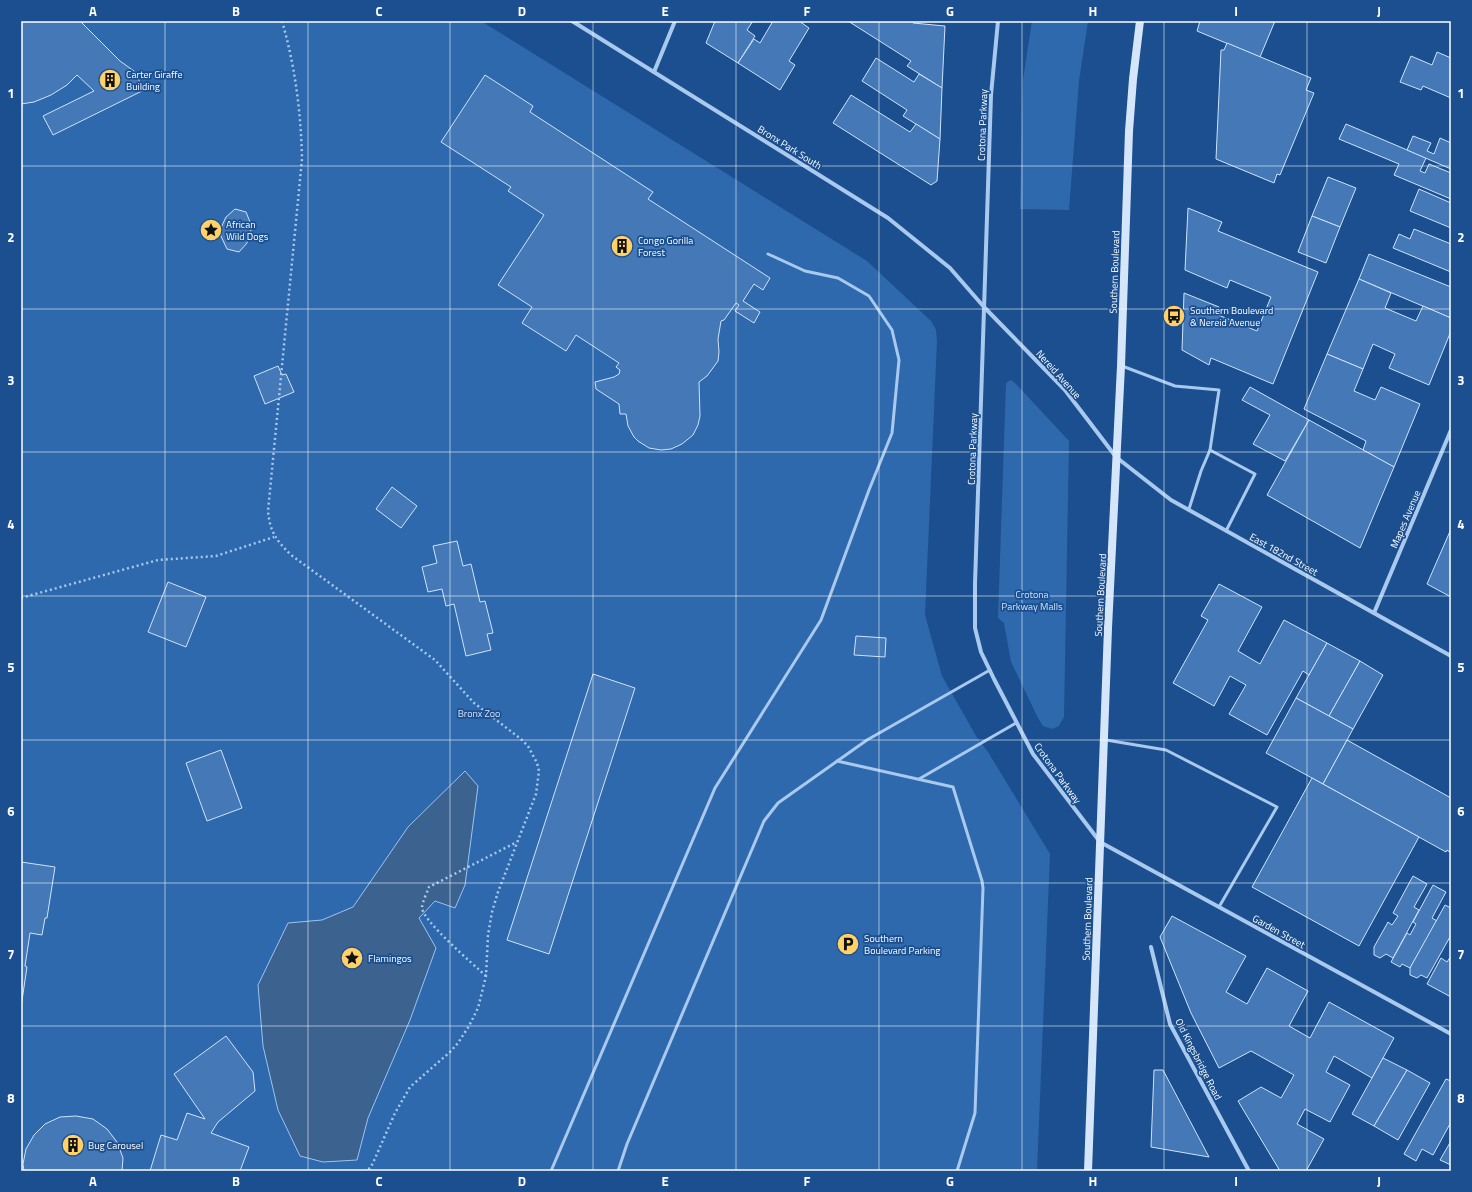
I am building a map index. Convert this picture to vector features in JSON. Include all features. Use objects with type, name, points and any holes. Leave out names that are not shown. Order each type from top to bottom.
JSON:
[{"type":"main road","name":"Southern Boulevard","points":[[1088,1171],[1104,740],[1121,366],[1129,131],[1140,21]]},
{"type":"street","name":"Bronx Park South","points":[[572,21],[888,218],[950,268],[984,307]]},
{"type":"street","points":[[654,72],[675,21]]},
{"type":"street","name":"Crotona Parkway","points":[[998,21],[991,95],[975,628],[981,652],[1033,754],[1100,842]]},
{"type":"street","name":"Nereid Avenue","points":[[984,307],[1065,390],[1116,457]]},
{"type":"street","name":"Mapes Avenue","points":[[1374,613],[1451,430]]},
{"type":"street","name":"East 182nd Street","points":[[1116,457],[1171,500],[1451,656]]},
{"type":"street","name":"Garden Street","points":[[1100,842],[1451,1034]]},
{"type":"street","name":"Old Kingsbridge Road","points":[[1151,947],[1170,1024],[1249,1171]]},
{"type":"lane","points":[[551,1171],[715,788],[821,620],[869,490],[892,433],[899,360],[892,330],[869,296],[838,278],[804,271],[768,254]]},
{"type":"lane","points":[[1121,366],[1175,386],[1219,390],[1210,450],[1201,471],[1189,510]]},
{"type":"lane","points":[[1210,450],[1255,474],[1226,530]]},
{"type":"lane","points":[[618,1171],[627,1144],[764,821],[778,803],[867,740],[990,670]]},
{"type":"lane","points":[[919,779],[1016,723]]},
{"type":"lane","points":[[1104,740],[1166,750],[1277,807],[1219,907]]},
{"type":"lane","points":[[837,761],[953,787],[984,888],[975,1113],[957,1171]]},
{"type":"path","points":[[282,21],[288,42],[298,99],[302,159],[268,511],[271,529],[274,537],[291,555],[436,660],[474,703],[521,738],[528,746],[537,762],[538,771],[536,794],[498,892],[492,912],[488,934],[486,976],[478,1008],[458,1043],[450,1052],[410,1087],[395,1112],[374,1164],[365,1171]]},
{"type":"path","points":[[21,598],[158,560],[216,556],[274,537]]},
{"type":"path","points":[[486,976],[425,916],[422,907],[429,887],[517,842]]},
{"type":"green space","name":"Bronx Zoo","points":[[21,21],[481,21],[867,261],[931,321],[936,330],[937,341],[925,615],[942,676],[976,736],[988,752],[1050,854],[1037,1171],[21,1171]]},
{"type":"green space","points":[[1032,21],[1088,21],[1079,81],[1069,210],[1020,209],[1023,80]]},
{"type":"green space","name":"Crotona Parkway Malls","points":[[1011,380],[1069,441],[1064,717],[1059,726],[1052,729],[1043,726],[1038,718],[1011,662],[1004,623],[998,618],[1006,383]]},
{"type":"shaded area","name":"Flamingos","points":[[465,771],[478,786],[465,885],[455,908],[435,901],[419,918],[436,948],[410,1020],[368,1118],[357,1160],[323,1162],[300,1156],[278,1110],[263,1046],[258,985],[288,923],[322,920],[353,907],[408,827]]},
{"type":"building","name":"Carter Giraffe Building","points":[[21,21],[80,21],[120,61],[134,71],[144,90],[53,135],[43,116],[94,91],[77,75],[67,85],[51,95],[34,102],[21,104]]},
{"type":"building","points":[[715,21],[753,21],[747,30],[755,36],[738,63],[706,43]]},
{"type":"building","points":[[773,21],[799,21],[809,28],[789,61],[795,65],[780,90],[738,63],[754,39],[760,43]]},
{"type":"building","points":[[848,21],[914,21],[913,23],[945,26],[942,88],[907,66],[911,61]]},
{"type":"building","points":[[1200,21],[1275,21],[1260,57],[1197,31]]},
{"type":"building","points":[[1227,43],[1311,78],[1306,90],[1314,93],[1280,175],[1277,174],[1274,183],[1216,159],[1221,50],[1224,50]]},
{"type":"building","points":[[1437,52],[1451,58],[1451,98],[1423,86],[1421,90],[1400,82],[1411,56],[1432,65]]},
{"type":"building","points":[[876,58],[914,82],[919,74],[942,88],[940,139],[903,116],[907,110],[862,81]]},
{"type":"building","name":"Congo Gorilla Forest","points":[[485,75],[533,106],[530,112],[653,192],[648,199],[770,278],[763,290],[754,284],[743,301],[760,312],[754,323],[735,311],[739,305],[736,303],[724,320],[721,321],[718,339],[718,361],[707,376],[699,382],[700,416],[698,425],[693,435],[682,444],[671,449],[661,450],[649,448],[638,441],[628,426],[626,414],[620,414],[619,404],[596,389],[595,382],[614,377],[619,374],[620,370],[616,367],[619,363],[576,335],[566,351],[522,323],[532,307],[498,285],[544,215],[508,191],[511,187],[441,142]]},
{"type":"building","points":[[851,95],[910,132],[916,124],[940,139],[937,181],[931,185],[833,123]]},
{"type":"building","points":[[1346,124],[1426,158],[1420,171],[1425,173],[1429,164],[1451,173],[1451,199],[1394,175],[1399,164],[1339,139]]},
{"type":"building","points":[[1413,136],[1431,143],[1427,151],[1434,154],[1440,138],[1451,143],[1451,169],[1407,150]]},
{"type":"building","points":[[1328,177],[1356,188],[1340,227],[1312,216]]},
{"type":"building","points":[[1419,189],[1451,203],[1451,228],[1410,211]]},
{"type":"building","points":[[1188,208],[1222,222],[1218,231],[1318,272],[1273,384],[1211,358],[1209,365],[1182,350],[1184,293],[1219,307],[1216,314],[1257,331],[1271,297],[1230,280],[1227,288],[1185,270]]},
{"type":"building","points":[[235,209],[246,212],[252,227],[247,243],[239,252],[227,249],[219,232],[226,217]]},
{"type":"building","points":[[1312,216],[1340,227],[1326,263],[1298,252]]},
{"type":"building","points":[[1414,229],[1451,244],[1451,272],[1393,248],[1399,234],[1410,239]]},
{"type":"building","points":[[1369,254],[1451,287],[1451,318],[1359,279]]},
{"type":"building","points":[[1359,279],[1391,293],[1385,308],[1416,321],[1423,306],[1451,318],[1451,331],[1429,385],[1389,368],[1395,354],[1373,344],[1363,369],[1327,354]]},
{"type":"building","points":[[1327,354],[1363,369],[1354,391],[1375,400],[1381,387],[1420,404],[1394,467],[1363,450],[1366,441],[1304,409]]},
{"type":"building","points":[[278,366],[282,375],[286,374],[294,392],[265,404],[254,376]]},
{"type":"building","points":[[1250,387],[1309,420],[1285,461],[1253,444],[1270,415],[1242,400]]},
{"type":"building","points":[[1309,420],[1394,467],[1360,548],[1267,495]]},
{"type":"building","points":[[392,487],[417,506],[401,528],[376,509]]},
{"type":"building","points":[[1451,529],[1451,597],[1427,584]]},
{"type":"building","points":[[457,541],[463,566],[471,564],[480,602],[485,601],[493,633],[487,634],[491,650],[466,656],[454,604],[446,606],[442,589],[428,592],[422,567],[437,563],[433,546]]},
{"type":"building","points":[[168,582],[206,597],[186,647],[148,632]]},
{"type":"building","points":[[1219,584],[1262,607],[1238,651],[1260,664],[1284,620],[1327,643],[1309,675],[1303,671],[1267,735],[1229,714],[1246,685],[1230,676],[1214,706],[1173,683],[1208,620],[1201,616]]},
{"type":"building","points":[[856,636],[886,638],[885,657],[854,655]]},
{"type":"building","points":[[1327,643],[1360,661],[1329,716],[1296,698]]},
{"type":"building","points":[[1360,661],[1383,675],[1353,729],[1329,716]]},
{"type":"building","points":[[593,674],[635,688],[549,954],[507,940]]},
{"type":"building","points":[[1296,698],[1353,729],[1323,784],[1266,753]]},
{"type":"building","points":[[1347,740],[1451,798],[1451,853],[1447,850],[1446,852],[1323,784]]},
{"type":"building","points":[[221,750],[242,808],[207,821],[186,763]]},
{"type":"building","points":[[1312,778],[1419,837],[1359,946],[1252,887]]},
{"type":"building","points":[[21,862],[55,867],[47,918],[45,918],[42,935],[30,933],[21,1007]]},
{"type":"building","points":[[1413,876],[1427,884],[1414,907],[1419,910],[1393,958],[1386,954],[1380,958],[1374,955],[1374,947],[1388,922],[1392,925],[1398,916],[1393,913]]},
{"type":"building","points":[[1433,885],[1446,892],[1432,918],[1437,921],[1410,968],[1402,964],[1400,967],[1391,962],[1407,933],[1410,935],[1416,924],[1413,922]]},
{"type":"building","points":[[1445,905],[1451,908],[1451,935],[1427,978],[1421,975],[1417,978],[1410,975],[1410,968]]},
{"type":"building","points":[[1172,916],[1246,956],[1226,992],[1247,1004],[1267,968],[1308,991],[1289,1026],[1310,1038],[1329,1002],[1394,1038],[1372,1078],[1334,1056],[1326,1072],[1350,1085],[1330,1122],[1305,1109],[1297,1124],[1324,1139],[1306,1171],[1280,1171],[1238,1101],[1261,1087],[1281,1098],[1294,1075],[1251,1051],[1219,1068],[1191,1013],[1160,937]]},
{"type":"building","points":[[1451,956],[1451,997],[1427,984],[1441,958],[1447,962]]},
{"type":"building","points":[[226,1036],[253,1072],[255,1091],[218,1122],[211,1133],[249,1147],[240,1171],[150,1171],[161,1135],[177,1140],[187,1113],[205,1119],[174,1074]]},
{"type":"building","points":[[1383,1058],[1407,1070],[1374,1126],[1352,1114]]},
{"type":"building","points":[[1154,1070],[1163,1070],[1209,1157],[1151,1147]]},
{"type":"building","points":[[1407,1070],[1430,1083],[1398,1140],[1374,1126]]},
{"type":"building","points":[[1446,1079],[1451,1081],[1451,1122],[1433,1155],[1422,1149],[1416,1161],[1404,1154]]},
{"type":"building","name":"Bug Carousel","points":[[76,1116],[93,1119],[107,1129],[117,1142],[123,1158],[122,1171],[24,1171],[23,1164],[26,1149],[34,1135],[45,1124],[60,1117]]},
{"type":"building","points":[[1451,1141],[1451,1165],[1440,1160]]},
{"type":"place","name":"Carter Giraffe Building","points":[[110,80]]},
{"type":"place","name":"African Wild Dogs","points":[[211,230]]},
{"type":"place","name":"Congo Gorilla Forest","points":[[622,246]]},
{"type":"place","name":"Southern Boulevard & Nereid Avenue","points":[[1174,316]]},
{"type":"place","name":"Southern Boulevard Parking","points":[[848,944]]},
{"type":"place","name":"Flamingos","points":[[352,958]]},
{"type":"place","name":"Bug Carousel","points":[[73,1145]]}]
